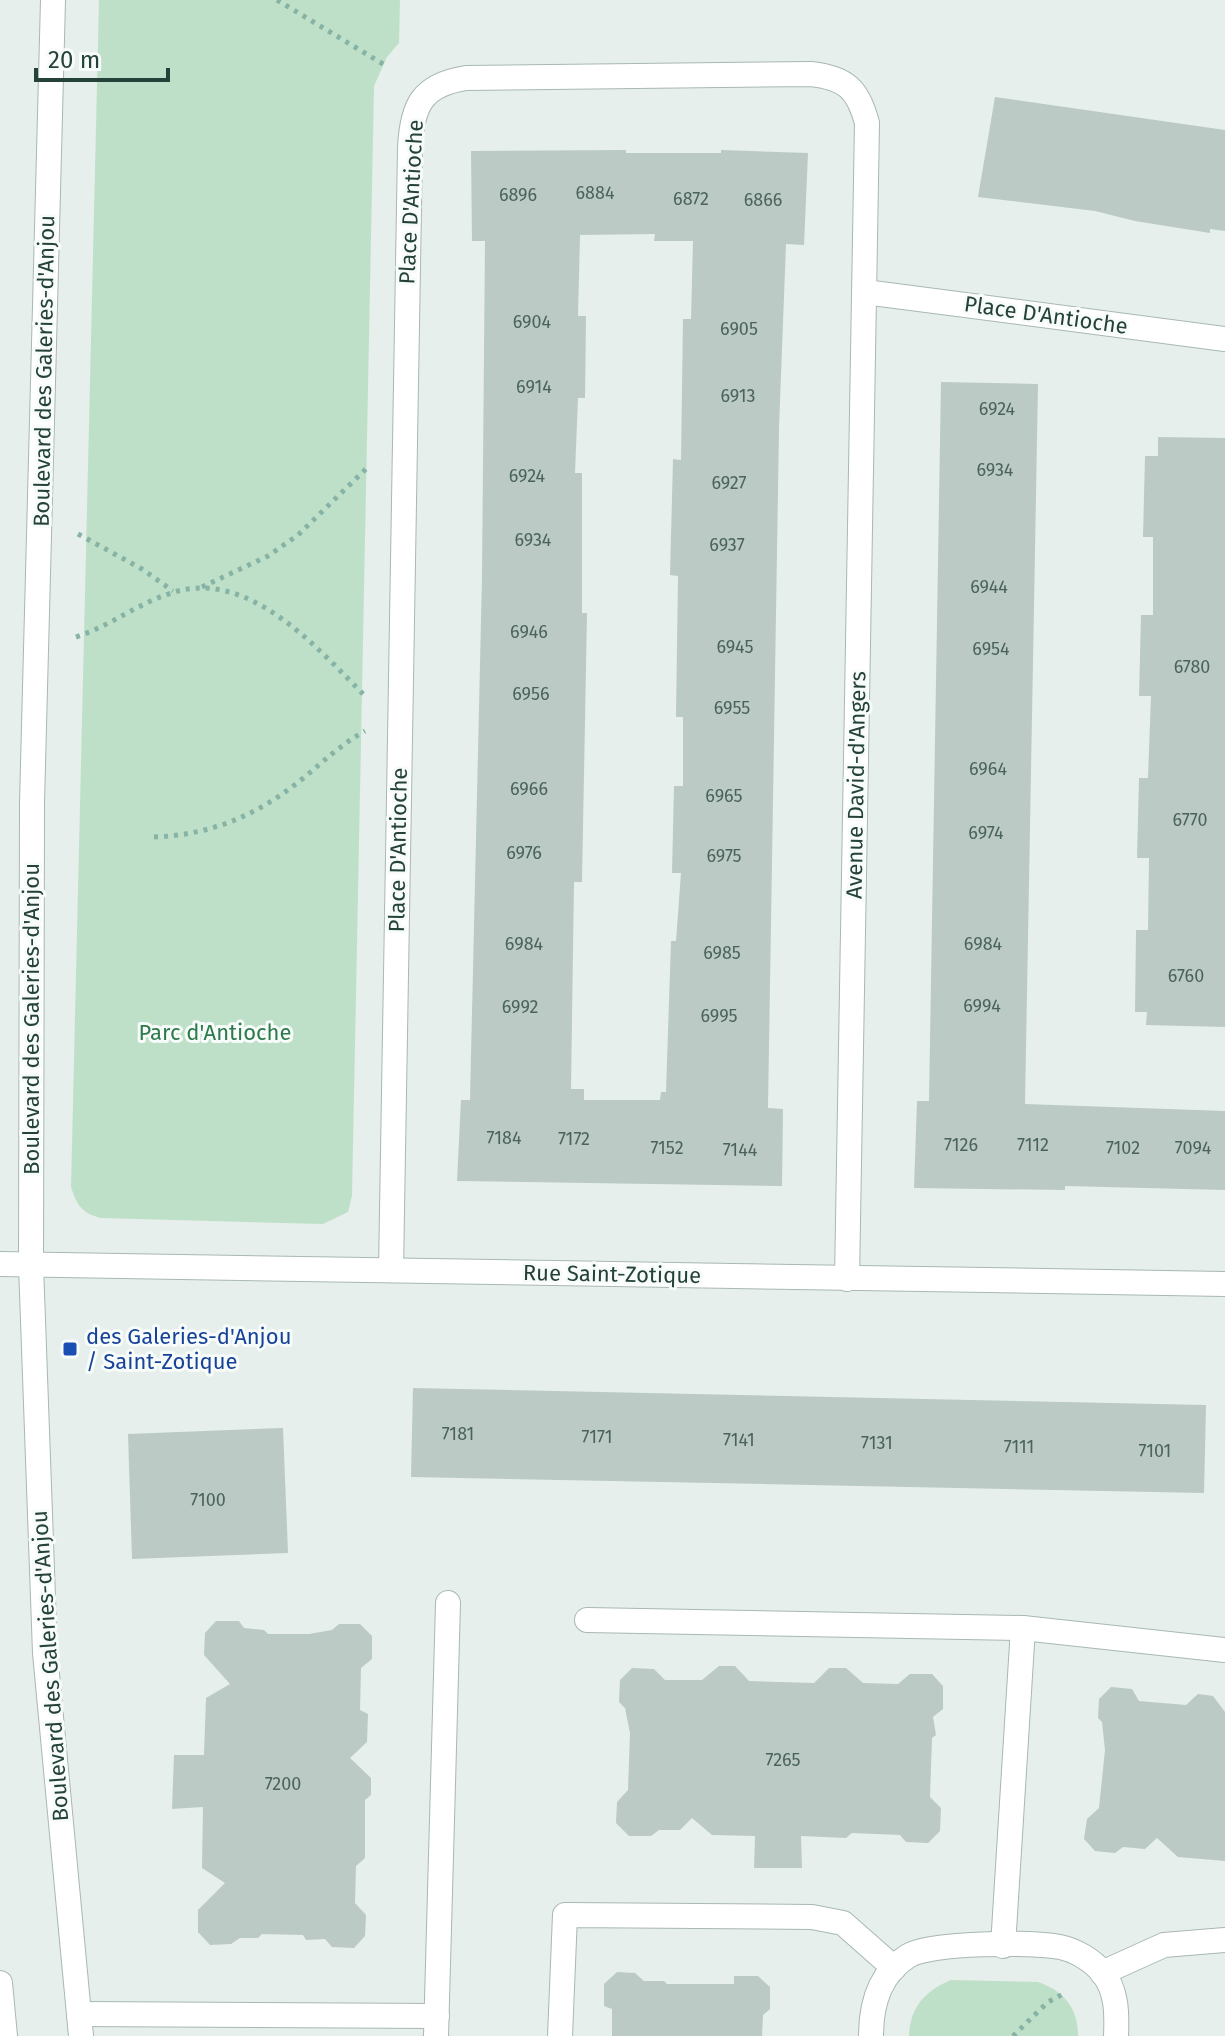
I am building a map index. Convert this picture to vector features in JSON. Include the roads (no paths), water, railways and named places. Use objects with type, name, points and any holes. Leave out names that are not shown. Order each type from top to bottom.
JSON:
[{"type":"street","name":"Boulevard des Galeries-d'Anjou","points":[[53,0],[32,803],[31,1265],[45,1653],[80,2025]]},
{"type":"street","name":"Place D'Antioche","points":[[391,1270],[409,164],[415,111],[433,88],[466,78],[832,76],[850,84],[861,100],[867,123],[865,292],[1225,339]]},
{"type":"street","name":"Avenue David-d'Angers","points":[[847,1279],[865,292]]},
{"type":"street","name":"Rue Saint-Zotique","points":[[0,1264],[1225,1284]]},
{"type":"street","points":[[80,2025],[436,2026],[448,1603]]},
{"type":"street","points":[[587,1620],[1023,1628],[1225,1650]]},
{"type":"street","points":[[1003,1946],[1023,1628]]},
{"type":"street","points":[[560,2036],[565,1915],[812,1917],[843,1923],[894,1968]]},
{"type":"street","points":[[1102,1973],[1164,1945],[1225,1940]]},
{"type":"street","points":[[871,2036],[873,2001],[894,1968],[908,1956],[927,1948],[1003,1946],[1059,1947],[1086,1959],[1102,1973],[1113,1990],[1116,2036]]},
{"type":"street","points":[[0,1983],[5,2036]]},
{"type":"place","name":"des Galeries-d'Anjou / Saint-Zotique","points":[[70,1349]]},
{"type":"park label","name":"Parc d'Antioche","points":[[215,1032]]}]
